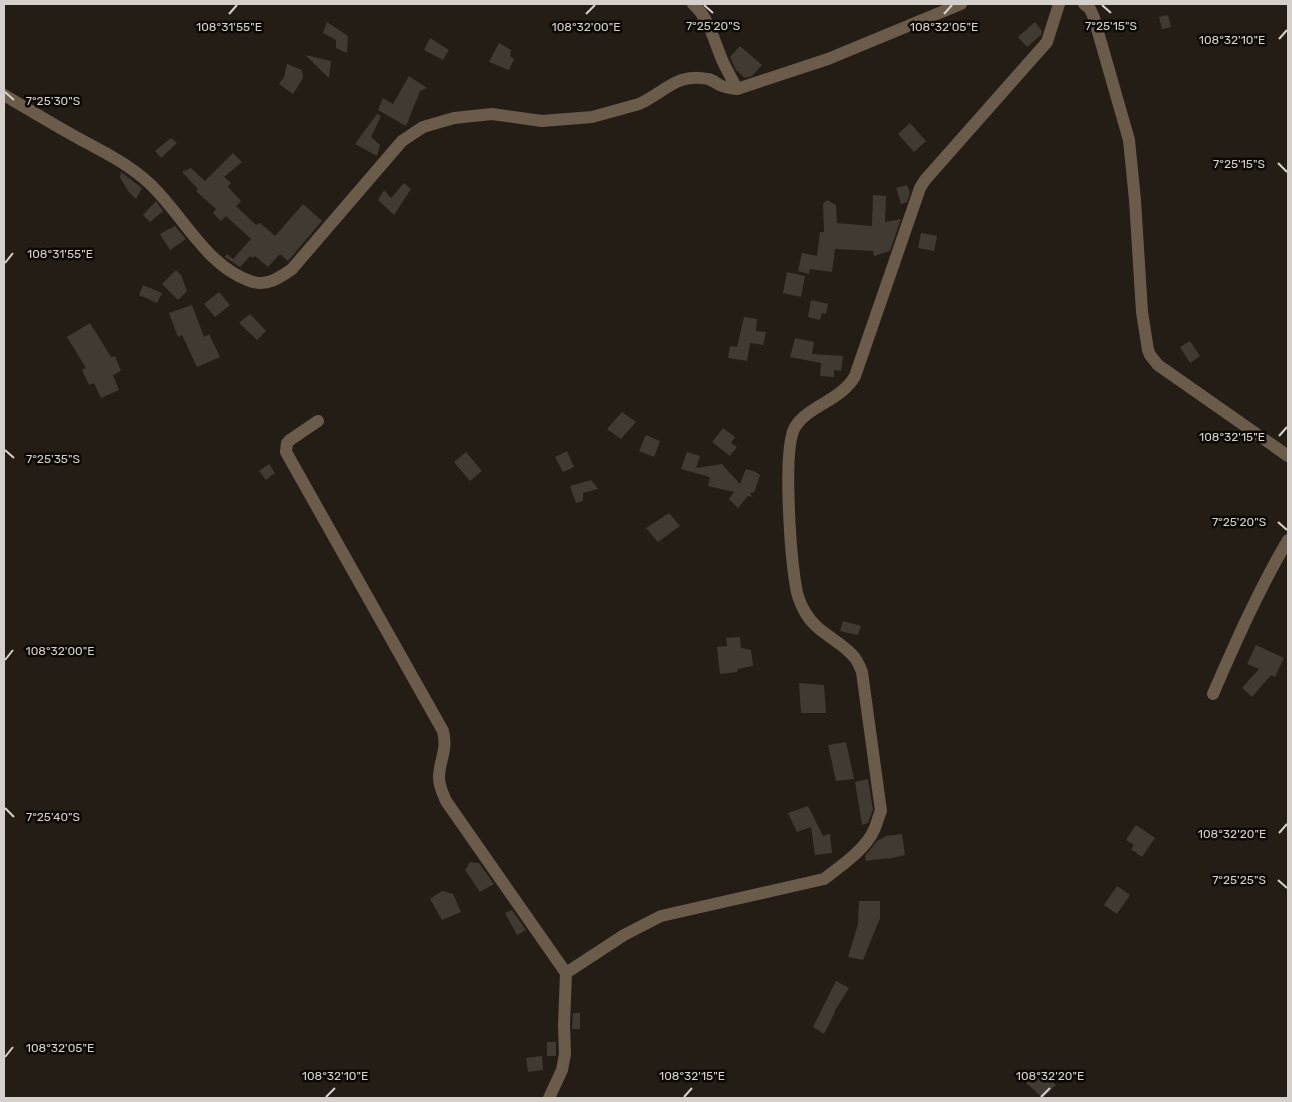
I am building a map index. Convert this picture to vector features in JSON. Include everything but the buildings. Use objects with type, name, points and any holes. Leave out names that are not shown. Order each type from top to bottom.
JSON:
[{"type":"street","points":[[693,4],[706,19],[723,63],[737,89]]},
{"type":"street","points":[[4,95],[110,155],[132,170],[150,184],[213,258],[233,273],[252,282],[272,282],[292,269],[402,141],[423,127],[454,118],[492,114],[542,121],[592,116],[639,104],[672,83],[694,77],[710,79],[723,87],[737,89],[828,59],[962,4]]},
{"type":"street","points":[[566,972],[624,935],[661,916],[824,880],[846,863],[874,831],[881,811],[862,672],[856,658],[816,628],[804,611],[796,588],[788,491],[791,436],[795,426],[803,418],[840,394],[851,383],[925,180],[1047,42],[1059,4]]},
{"type":"street","points":[[1084,4],[1090,9],[1094,18],[1129,140],[1142,312],[1150,356],[1158,365],[1288,456]]},
{"type":"street","points":[[318,421],[290,440],[287,443],[286,452],[443,731],[445,749],[439,780],[446,801],[566,972],[565,1054],[562,1070],[549,1098]]},
{"type":"street","points":[[1213,694],[1250,611],[1288,540]]}]
